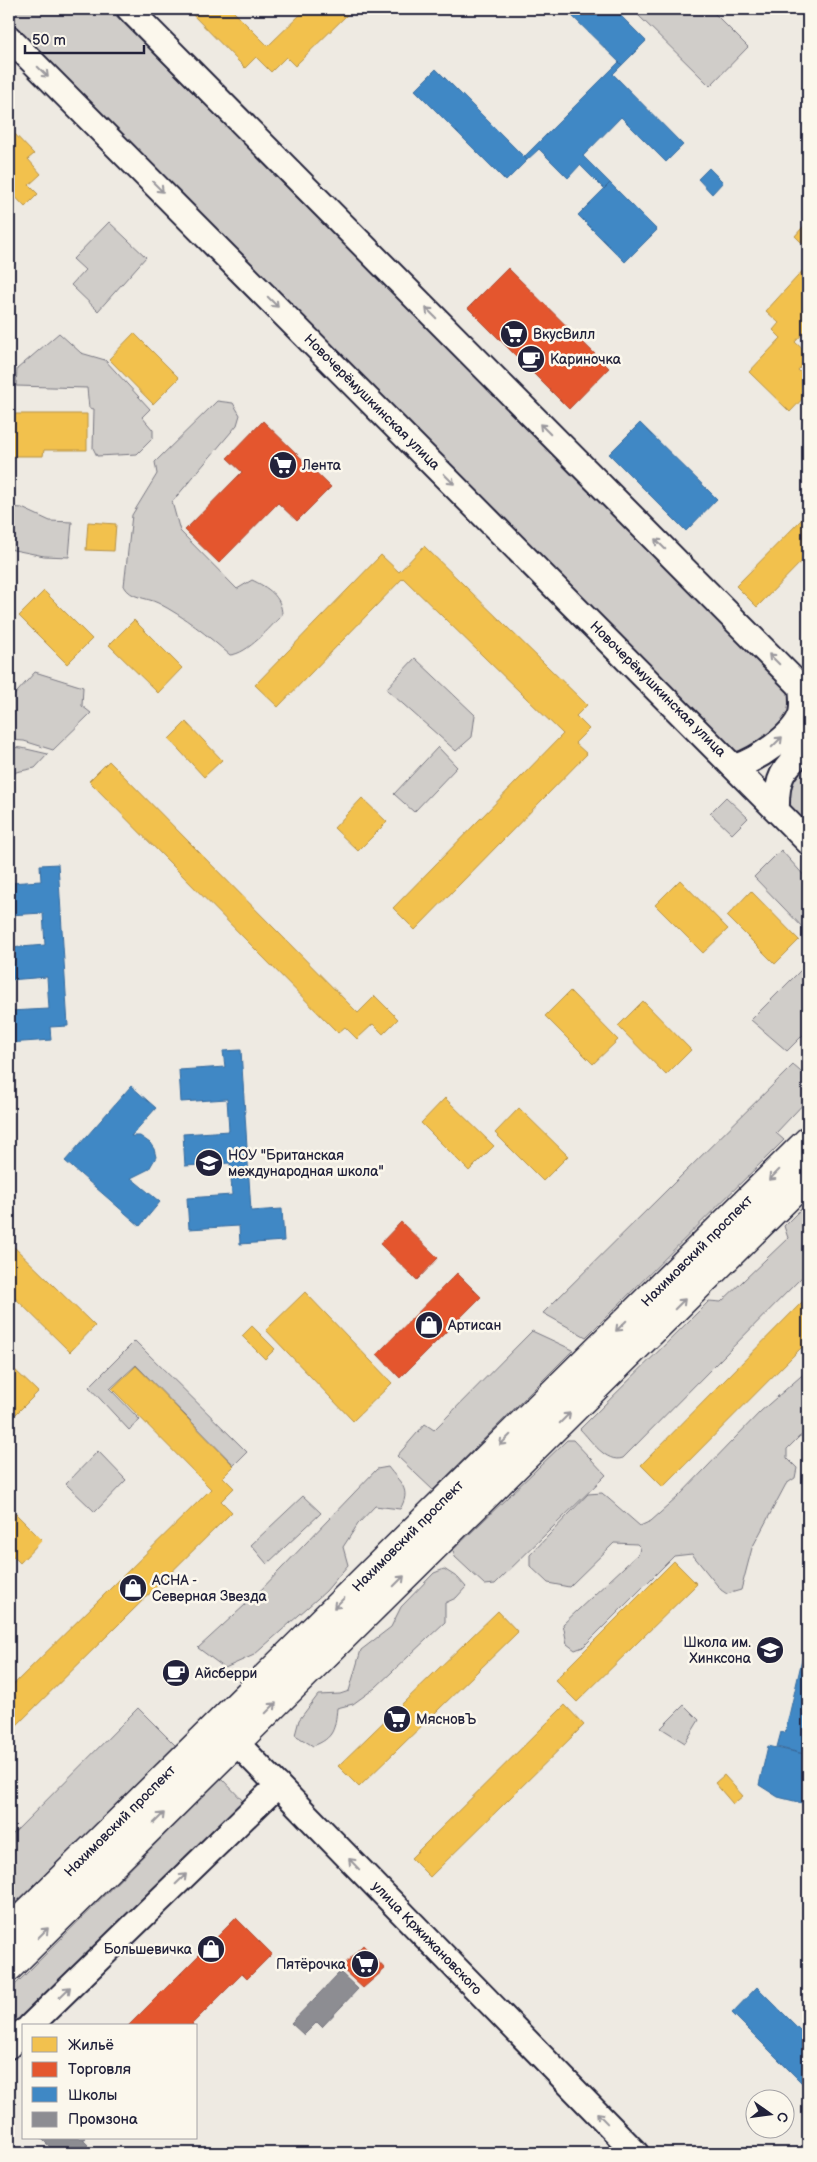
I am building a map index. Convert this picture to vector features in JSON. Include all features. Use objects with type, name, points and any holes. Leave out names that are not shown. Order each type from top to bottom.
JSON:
[{"type":"main road","name":"Нахимовский проспект","points":[[9,1967],[227,1732],[808,1140]]},
{"type":"main road","name":"Нахимовский проспект","points":[[9,1932],[227,1732],[808,1178]]},
{"type":"street","name":"Новочерёмушкинская улица","points":[[129,9],[805,690],[797,722],[767,752],[751,762],[735,767]]},
{"type":"street","name":"Новочерёмушкинская улица","points":[[9,38],[808,842]]},
{"type":"street","points":[[777,810],[778,789],[784,769],[808,746]]},
{"type":"street","name":"улица Кржижановского","points":[[227,1732],[636,2153]]},
{"type":"street","points":[[32,2024],[278,1785]]},
{"type":"street","points":[[9,2046],[22,2033]]},
{"type":"shaded area","points":[[9,9],[109,9],[792,690],[790,716],[778,730],[758,747],[741,752],[732,750],[9,20]]},
{"type":"shaded area","points":[[632,9],[710,9],[748,47],[710,86]]},
{"type":"shaded area","points":[[109,222],[146,257],[98,311],[71,285],[85,270],[73,259]]},
{"type":"shaded area","points":[[59,333],[81,353],[105,360],[150,409],[142,417],[153,430],[153,438],[137,454],[97,456],[93,448],[94,409],[89,408],[87,388],[16,386],[17,369]]},
{"type":"shaded area","points":[[217,401],[233,403],[240,415],[237,425],[172,502],[180,531],[237,589],[252,580],[273,593],[279,602],[282,615],[251,645],[244,650],[230,655],[187,620],[158,603],[135,596],[124,586],[132,515],[157,474],[155,462]]},
{"type":"shaded area","points":[[9,507],[22,508],[50,521],[72,522],[69,557],[44,556],[9,549]]},
{"type":"shaded area","points":[[415,658],[475,715],[472,737],[456,751],[386,689]]},
{"type":"shaded area","points":[[35,672],[83,687],[82,706],[91,713],[53,750],[24,741],[9,740],[9,701]]},
{"type":"shaded area","points":[[9,747],[48,754],[35,768],[16,772],[9,780]]},
{"type":"shaded area","points":[[438,747],[457,767],[414,812],[394,794]]},
{"type":"shaded area","points":[[808,756],[808,826],[787,804],[789,781]]},
{"type":"shaded area","points":[[726,797],[748,818],[732,834],[710,813]]},
{"type":"shaded area","points":[[781,850],[808,880],[808,933],[754,877]]},
{"type":"shaded area","points":[[808,963],[808,1030],[787,1051],[751,1020]]},
{"type":"shaded area","points":[[793,1065],[808,1078],[808,1099],[776,1133],[784,1140],[586,1337],[543,1313]]},
{"type":"shaded area","points":[[808,1202],[808,1271],[623,1458],[611,1458],[599,1450],[580,1429],[709,1301],[721,1302],[788,1238],[784,1226]]},
{"type":"shaded area","points":[[532,1331],[573,1350],[433,1490],[397,1456],[425,1424],[434,1430]]},
{"type":"shaded area","points":[[135,1341],[247,1452],[234,1465],[136,1365],[110,1389],[140,1420],[129,1430],[89,1387]]},
{"type":"shaded area","points":[[808,1370],[808,1436],[800,1436],[787,1449],[787,1458],[797,1468],[795,1478],[786,1484],[752,1548],[741,1590],[727,1594],[721,1590],[692,1554],[674,1556],[583,1647],[575,1650],[567,1644],[563,1624],[639,1553],[640,1547],[637,1544],[614,1543],[569,1587],[548,1583],[530,1566],[530,1555],[588,1494],[602,1493],[640,1526],[651,1521],[678,1497],[761,1411]]},
{"type":"shaded area","points":[[567,1440],[573,1440],[606,1475],[495,1584],[485,1585],[455,1557],[453,1550]]},
{"type":"shaded area","points":[[98,1451],[126,1480],[95,1512],[66,1484]]},
{"type":"shaded area","points":[[388,1467],[405,1491],[400,1509],[375,1506],[358,1524],[343,1547],[348,1565],[326,1591],[254,1655],[225,1668],[198,1648],[257,1594],[377,1469]]},
{"type":"shaded area","points":[[303,1496],[321,1513],[267,1564],[251,1545]]},
{"type":"shaded area","points":[[444,1569],[458,1578],[466,1587],[456,1598],[445,1603],[445,1622],[375,1688],[353,1704],[337,1708],[334,1727],[325,1740],[313,1746],[295,1735],[299,1720],[318,1695],[340,1694],[349,1691],[361,1650],[391,1627],[401,1607],[434,1573]]},
{"type":"shaded area","points":[[684,1705],[699,1720],[685,1743],[661,1728]]},
{"type":"shaded area","points":[[138,1708],[177,1747],[9,1909],[9,1838]]},
{"type":"shaded area","points":[[221,1778],[248,1806],[9,2033],[9,1991]]},
{"type":"building: Жильё","points":[[187,9],[231,9],[268,46],[306,9],[353,9],[295,66],[286,57],[271,72],[256,57],[245,68]]},
{"type":"building: Жильё","points":[[9,128],[34,154],[28,159],[41,174],[29,185],[38,194],[25,207],[9,190],[9,187],[15,182],[9,176]]},
{"type":"building: Жильё","points":[[808,221],[808,249],[795,236]]},
{"type":"building: Жильё","points":[[808,265],[808,328],[795,342],[808,354],[808,359],[798,370],[808,380],[808,393],[790,412],[749,372],[781,338],[773,330],[779,323],[766,311]]},
{"type":"building: Жильё","points":[[134,333],[179,378],[153,404],[109,359]]},
{"type":"building: Жильё","points":[[9,414],[87,414],[87,450],[44,450],[43,456],[9,456]]},
{"type":"building: Жильё","points":[[808,513],[808,555],[757,607],[736,586]]},
{"type":"building: Жильё","points":[[88,522],[116,524],[114,551],[86,550]]},
{"type":"building: Жильё","points":[[424,546],[587,705],[576,716],[589,729],[575,743],[587,754],[415,930],[393,908],[563,734],[403,578],[278,707],[255,685],[381,555],[399,572]]},
{"type":"building: Жильё","points":[[44,591],[92,639],[67,664],[19,616]]},
{"type":"building: Жильё","points":[[134,620],[182,668],[158,693],[109,645]]},
{"type":"building: Жильё","points":[[186,722],[222,760],[204,777],[169,739]]},
{"type":"building: Жильё","points":[[109,761],[358,1013],[375,996],[398,1019],[383,1034],[373,1024],[357,1039],[345,1027],[338,1033],[89,781]]},
{"type":"building: Жильё","points":[[362,798],[387,822],[358,851],[334,828]]},
{"type":"building: Жильё","points":[[680,880],[728,929],[703,953],[655,905]]},
{"type":"building: Жильё","points":[[751,891],[799,940],[775,964],[727,916]]},
{"type":"building: Жильё","points":[[570,991],[618,1040],[593,1064],[545,1016]]},
{"type":"building: Жильё","points":[[643,1001],[691,1050],[666,1075],[618,1026]]},
{"type":"building: Жильё","points":[[445,1098],[494,1146],[469,1171],[421,1123]]},
{"type":"building: Жильё","points":[[519,1108],[568,1156],[543,1181],[495,1133]]},
{"type":"building: Жильё","points":[[9,1242],[95,1326],[70,1352],[9,1292]]},
{"type":"building: Жильё","points":[[305,1292],[392,1383],[353,1421],[266,1330]]},
{"type":"building: Жильё","points":[[808,1296],[808,1341],[663,1487],[641,1465]]},
{"type":"building: Жильё","points":[[252,1326],[275,1349],[265,1359],[242,1336]]},
{"type":"building: Жильё","points":[[136,1366],[234,1466],[223,1477],[234,1488],[221,1501],[232,1512],[9,1733],[9,1689],[211,1489],[112,1389]]},
{"type":"building: Жильё","points":[[14,1369],[38,1392],[9,1421],[9,1374]]},
{"type":"building: Жильё","points":[[12,1510],[42,1540],[20,1563],[9,1552],[9,1513]]},
{"type":"building: Жильё","points":[[674,1561],[697,1584],[577,1702],[555,1680]]},
{"type":"building: Жильё","points":[[498,1611],[518,1632],[359,1787],[338,1766]]},
{"type":"building: Жильё","points":[[565,1705],[584,1725],[430,1877],[411,1858]]},
{"type":"building: Жильё","points":[[724,1775],[743,1796],[733,1804],[715,1783]]},
{"type":"building: Торговля","points":[[508,268],[609,368],[569,409],[468,308]]},
{"type":"building: Торговля","points":[[263,421],[331,487],[297,521],[278,503],[219,563],[185,530],[242,472],[227,458]]},
{"type":"building: Торговля","points":[[401,1222],[438,1258],[417,1280],[380,1244]]},
{"type":"building: Торговля","name":"Артисан","points":[[457,1273],[481,1297],[400,1378],[377,1354]]},
{"type":"building: Торговля","points":[[236,1918],[272,1954],[247,1979],[242,1974],[192,2024],[130,2024]]},
{"type":"building: Торговля","points":[[363,1945],[385,1969],[363,1988],[341,1968]]},
{"type":"building: Школы","points":[[565,9],[614,9],[646,41],[622,65]]},
{"type":"building: Школы","points":[[619,62],[622,65],[613,74],[683,145],[666,162],[621,117],[583,156],[610,183],[604,189],[580,165],[568,178],[539,149],[527,160],[524,157]]},
{"type":"building: Школы","points":[[436,69],[527,160],[506,181],[415,90]]},
{"type":"building: Школы","points":[[709,168],[723,182],[712,194],[698,179]]},
{"type":"building: Школы","points":[[610,183],[657,230],[625,262],[578,215]]},
{"type":"building: Школы","points":[[640,423],[717,499],[686,531],[609,454]]},
{"type":"building: Школы","points":[[58,864],[68,1026],[50,1027],[51,1040],[9,1043],[9,1011],[49,1009],[47,977],[9,980],[9,948],[45,945],[43,913],[9,915],[9,883],[41,881],[40,865]]},
{"type":"building: Школы","points":[[241,1050],[251,1211],[282,1209],[284,1241],[240,1244],[239,1226],[189,1229],[187,1198],[232,1195],[230,1163],[185,1166],[183,1134],[229,1131],[227,1099],[181,1102],[179,1070],[225,1067],[223,1051]]},
{"type":"building: Школы","points":[[131,1086],[156,1108],[131,1136],[140,1136],[150,1143],[156,1157],[149,1169],[131,1178],[160,1202],[140,1226],[65,1161]]},
{"type":"building: Школы","points":[[808,1634],[808,1755],[777,1747],[781,1732],[785,1733]]},
{"type":"building: Школы","points":[[768,1746],[808,1755],[808,1802],[802,1803],[778,1797],[759,1785]]},
{"type":"building: Школы","points":[[808,1959],[808,1972],[802,1966]]},
{"type":"building: Школы","points":[[757,1987],[808,2038],[808,2089],[732,2013]]},
{"type":"building: Промзона","points":[[340,1972],[358,1989],[322,2027],[317,2022],[304,2035],[291,2023]]},
{"type":"building: Промзона","points":[[43,2140],[83,2140],[88,2145],[79,2153],[56,2153]]},
{"type":"place","name":"ВкусВилл","points":[[514,334]]},
{"type":"place","name":"Кариночка","points":[[531,359]]},
{"type":"place","name":"Лента","points":[[283,465]]},
{"type":"place","name":"НОУ \"Британская международная школа\"","points":[[209,1163]]},
{"type":"place","name":"Артисан","points":[[429,1325]]},
{"type":"place","name":"АСНА - Северная Звезда","points":[[133,1588]]},
{"type":"place","name":"Школа им. Хинксона","points":[[770,1650]]},
{"type":"place","name":"Айсберри","points":[[176,1673]]},
{"type":"place","name":"МясновЪ","points":[[397,1719]]},
{"type":"place","name":"Большевичка","points":[[211,1949]]},
{"type":"place","name":"Пятёрочка","points":[[365,1964]]}]
